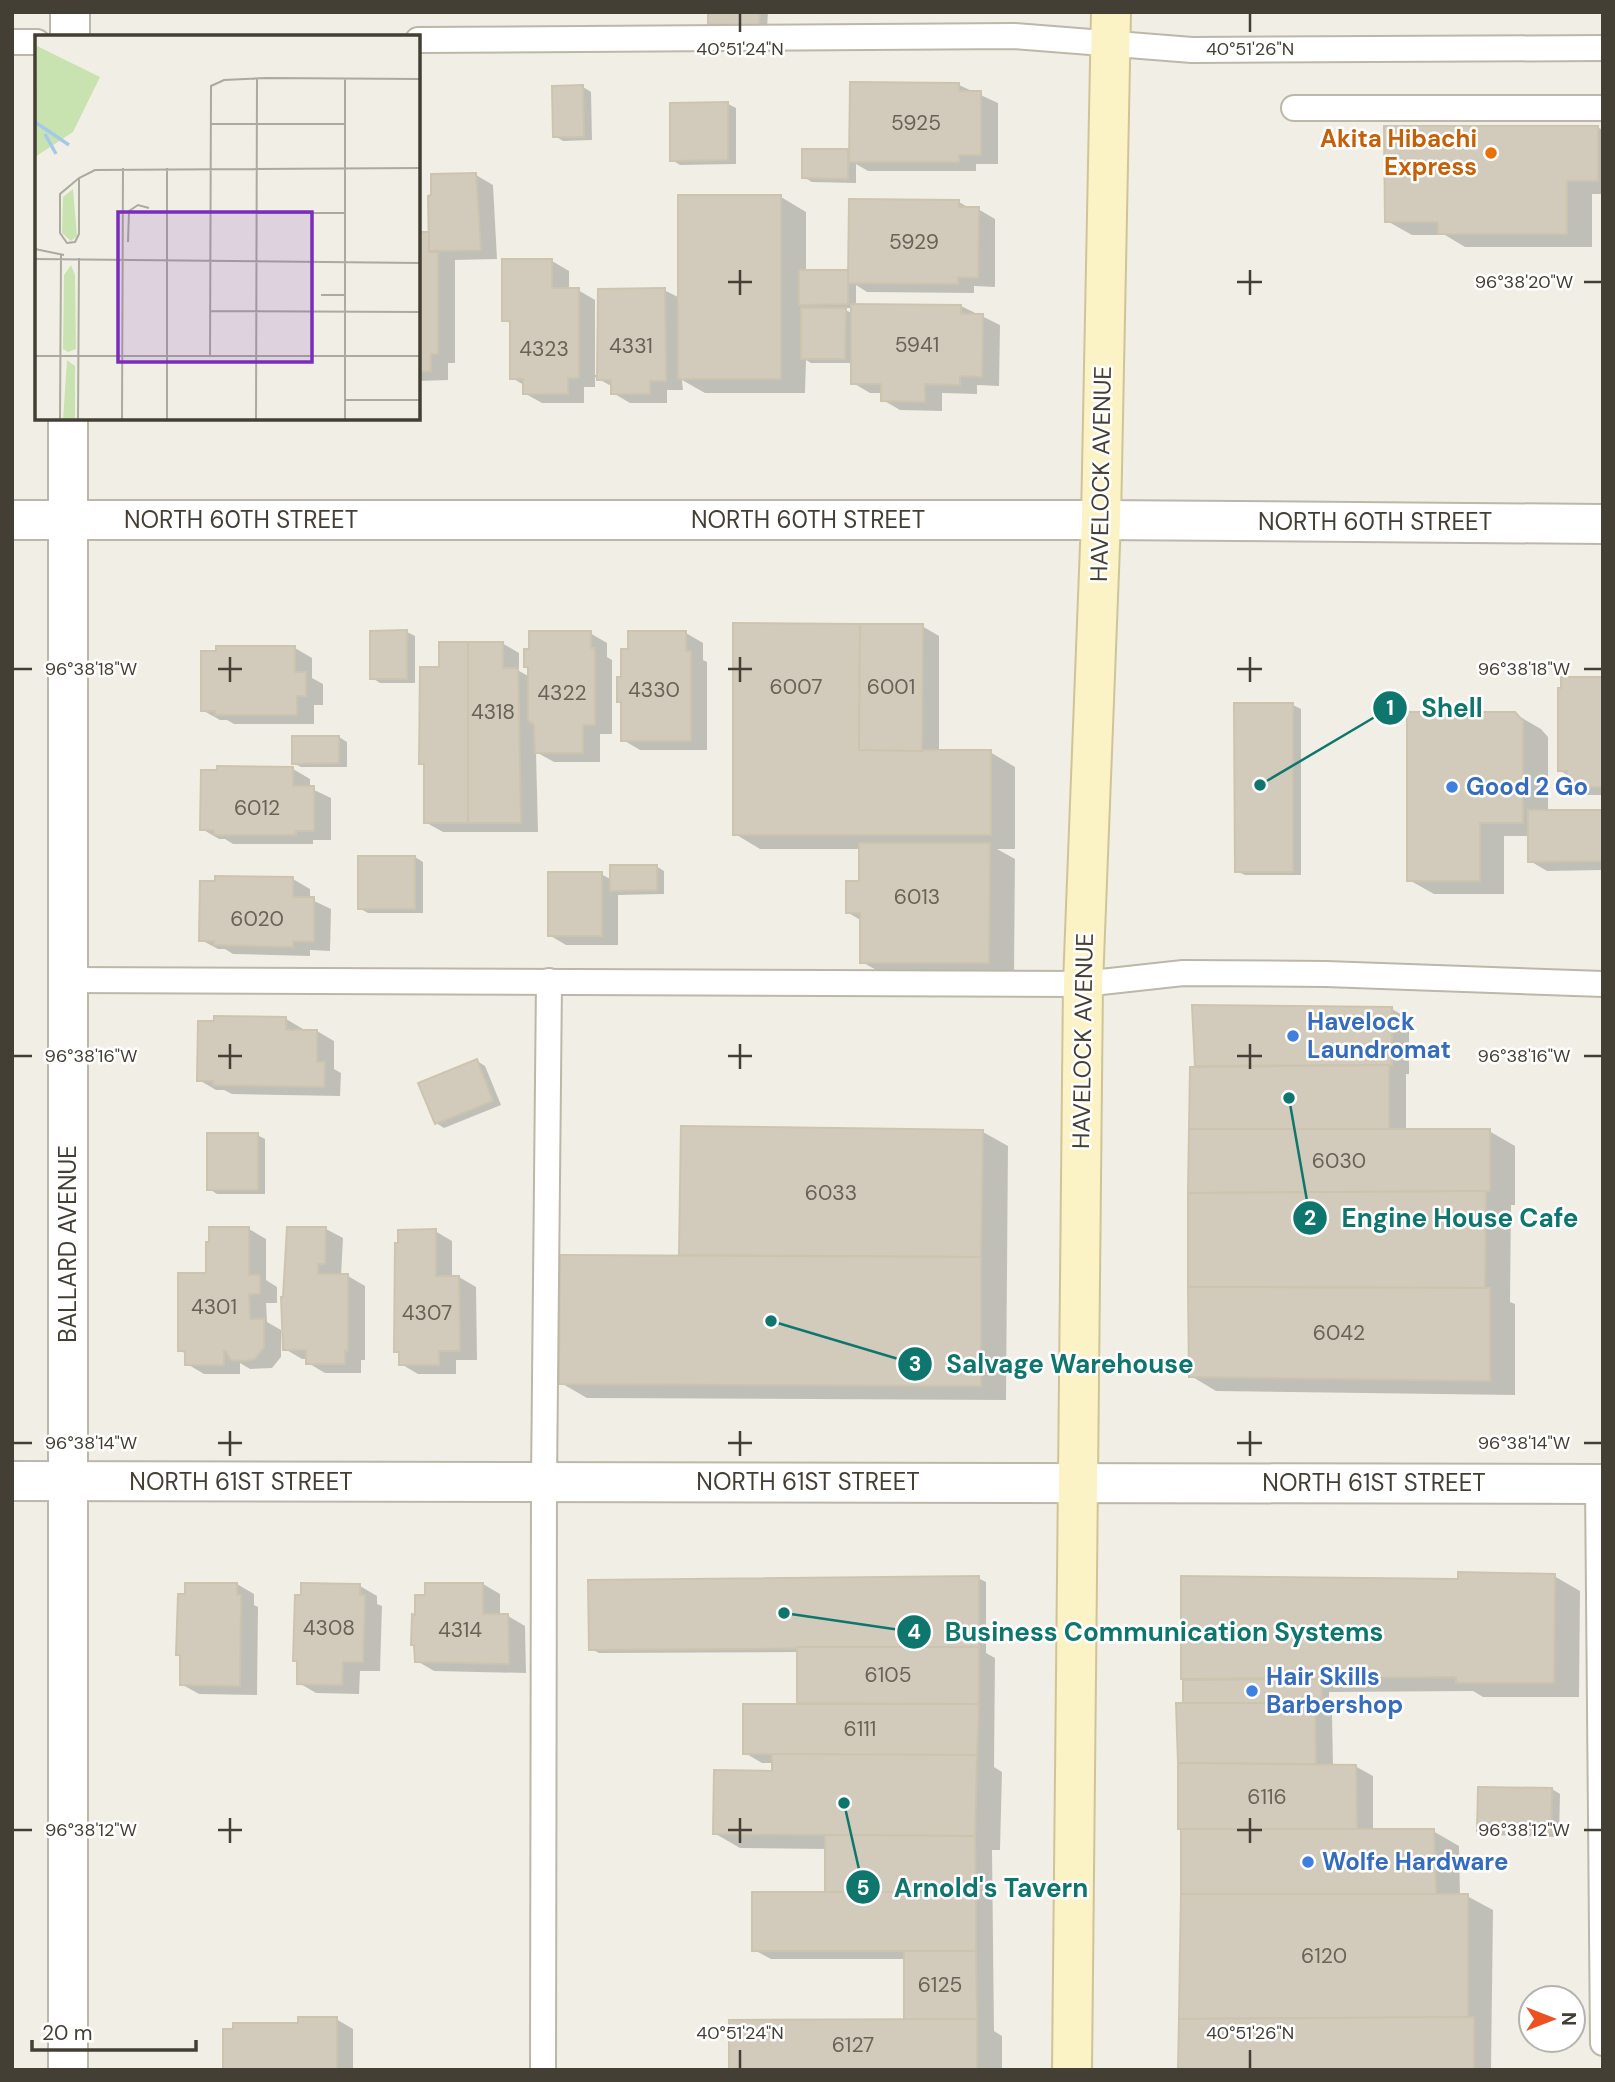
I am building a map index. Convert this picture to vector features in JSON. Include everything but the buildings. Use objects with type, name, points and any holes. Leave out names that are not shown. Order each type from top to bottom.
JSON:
[{"type":"main road","name":"HAVELOCK AVENUE","points":[[1072,2070],[1083,984],[1101,520],[1110,29]]},
{"type":"street","points":[[69,12],[69,35]]},
{"type":"street","name":"BALLARD AVENUE","points":[[68,420],[68,2070]]},
{"type":"street","name":"NORTH 60TH STREET","points":[[12,520],[1101,520],[1603,524]]},
{"type":"street","name":"NORTH 61ST STREET","points":[[12,1481],[1600,1484]]},
{"type":"lane","points":[[420,40],[1014,36],[1110,29],[1192,50],[1603,48]]},
{"type":"lane","points":[[12,42],[35,42]]},
{"type":"lane","points":[[1294,108],[1603,108]]},
{"type":"lane","points":[[67,979],[1083,984],[1183,973],[1326,974],[1603,984]]},
{"type":"lane","points":[[543,2070],[544,1482],[549,981]]},
{"type":"lane","points":[[1600,1484],[1603,2043]]},
{"type":"place","name":"Akita Hibachi Express","points":[[1491,153]]},
{"type":"place","name":"Shell","points":[[1260,785]]},
{"type":"place","name":"Good 2 Go","points":[[1452,787]]},
{"type":"place","name":"Havelock Laundromat","points":[[1293,1036]]},
{"type":"place","name":"Engine House Cafe","points":[[1289,1098]]},
{"type":"place","name":"Salvage Warehouse","points":[[771,1321]]},
{"type":"place","name":"Business Communication Systems","points":[[784,1613]]},
{"type":"place","name":"Hair Skills Barbershop","points":[[1252,1691]]},
{"type":"place","name":"Arnold's Tavern","points":[[844,1803]]},
{"type":"place","name":"Wolfe Hardware","points":[[1308,1862]]}]
